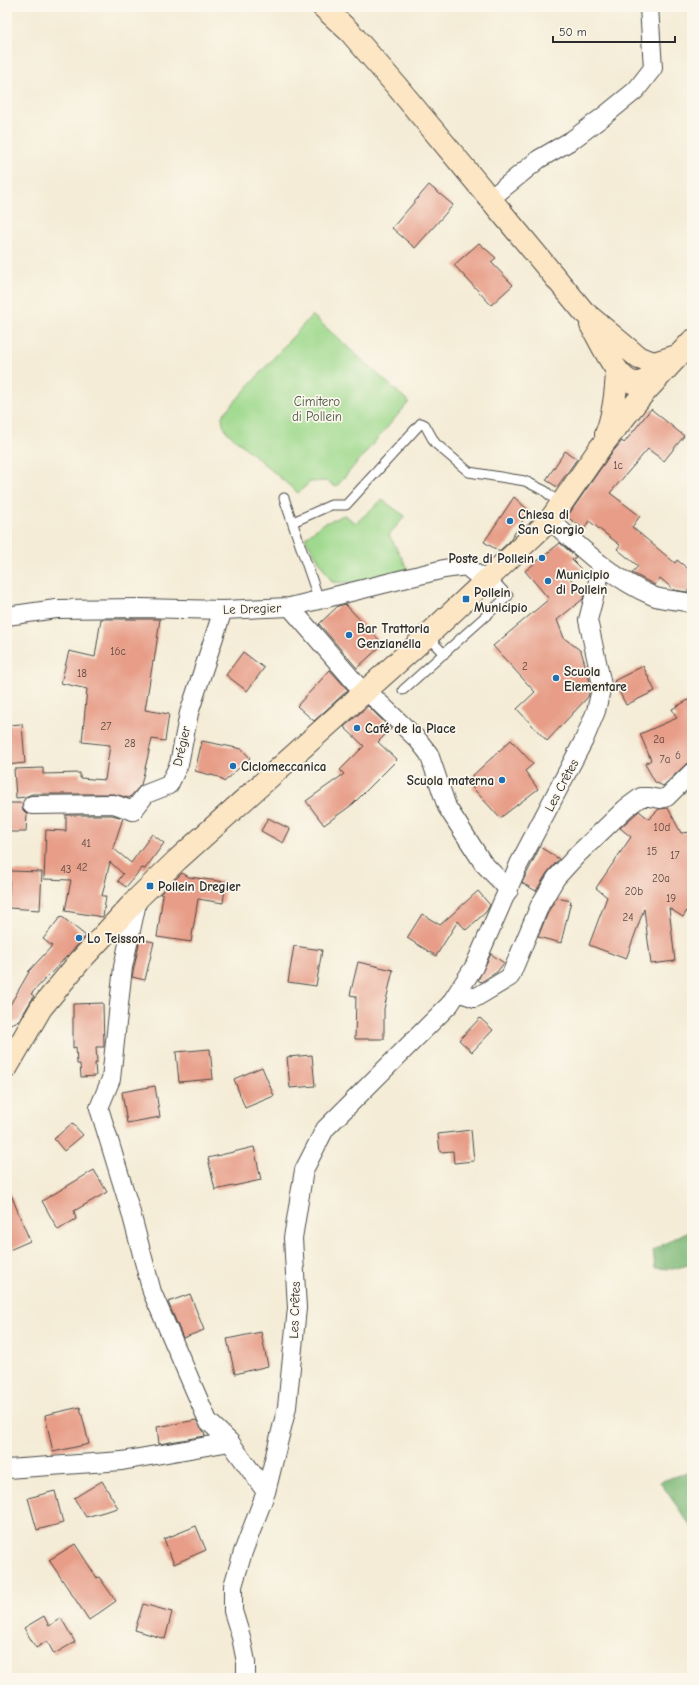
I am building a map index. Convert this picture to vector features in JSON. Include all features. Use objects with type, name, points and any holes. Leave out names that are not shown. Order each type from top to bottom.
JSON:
[{"type":"main road","points":[[323,7],[350,32],[394,83],[584,312],[639,358],[654,363],[686,348]]},
{"type":"main road","points":[[584,312],[617,371],[626,379],[637,383],[650,383]]},
{"type":"main road","points":[[7,1067],[42,1008],[79,962],[138,898],[177,860],[427,636],[556,513],[600,448],[650,383],[686,348]]},
{"type":"main road","points":[[639,358],[650,383]]},
{"type":"main road","points":[[600,448],[611,422],[616,394],[617,371]]},
{"type":"street","points":[[490,199],[540,160],[572,140],[636,90],[653,68],[649,7]]},
{"type":"street","points":[[556,513],[602,566],[639,590],[656,597],[692,604]]},
{"type":"street","name":"Le Dregier","points":[[7,616],[56,609],[140,608],[223,610],[290,607],[444,568],[466,566],[477,575],[490,577]]},
{"type":"street","name":"Les Crêtes","points":[[246,1678],[246,1662],[241,1637],[233,1611],[233,1586],[243,1552],[266,1492],[287,1407],[297,1308],[293,1238],[304,1170],[325,1129],[450,1004],[474,967],[509,890],[519,864],[584,740],[596,711],[602,685],[588,620],[602,566]]},
{"type":"street","points":[[290,607],[365,691],[418,740],[429,754],[447,808],[483,863],[509,890]]},
{"type":"street","name":"Drégier","points":[[32,805],[114,804],[133,811],[146,794],[169,786],[179,764],[189,713],[223,610]]},
{"type":"street","points":[[458,992],[475,998],[510,977],[540,905],[556,878],[578,854],[626,808],[641,797],[660,799],[667,797],[692,772]]},
{"type":"street","points":[[138,898],[123,967],[111,1079],[99,1108],[130,1209],[152,1292],[208,1421],[230,1442],[266,1492]]},
{"type":"street","points":[[7,1469],[122,1461],[230,1442]]},
{"type":"lane","points":[[293,522],[331,505],[346,505],[421,423],[425,425],[434,443],[469,472],[525,481],[545,490],[556,513]]},
{"type":"lane","points":[[284,498],[319,600]]},
{"type":"lane","points":[[403,690],[508,596],[490,577]]},
{"type":"lane","points":[[427,636],[444,654]]},
{"type":"green space","name":"Cimitero di Pollein","points":[[312,315],[409,402],[336,487],[327,481],[310,482],[298,493],[228,433],[223,425],[222,416]]},
{"type":"green space","points":[[382,500],[405,516],[389,535],[408,569],[351,583],[332,582],[305,538],[321,525],[344,515],[356,523]]},
{"type":"green space","points":[[692,1229],[692,1264],[673,1269],[655,1268],[653,1250]]},
{"type":"green space","points":[[692,1470],[692,1528],[660,1482]]},
{"type":"building","points":[[429,185],[453,205],[415,248],[392,228]]},
{"type":"building","points":[[479,243],[496,258],[491,262],[513,285],[491,305],[454,265]]},
{"type":"building","points":[[651,409],[684,436],[664,461],[648,449],[610,493],[640,516],[632,527],[675,563],[677,560],[692,572],[692,585],[687,592],[674,590],[660,578],[655,585],[632,573],[638,566],[617,549],[620,545],[589,521],[584,529],[567,517],[610,455],[622,441],[624,443]]},
{"type":"building","points":[[565,451],[577,459],[557,487],[546,480]]},
{"type":"building","name":"Chiesa di San Giorgio","points":[[514,497],[529,511],[509,542],[499,551],[484,542]]},
{"type":"building","name":"Scuola Elementare","points":[[560,543],[576,557],[572,560],[581,569],[570,578],[584,594],[583,599],[557,620],[564,638],[581,651],[591,685],[588,697],[547,741],[517,709],[535,692],[493,646],[549,599],[525,571]]},
{"type":"building","name":"Bar Trattoria Genzianella","points":[[345,604],[383,644],[357,668],[319,624],[338,606]]},
{"type":"building","points":[[101,619],[160,619],[145,710],[169,714],[165,741],[152,739],[141,785],[129,798],[114,794],[32,794],[25,797],[16,798],[14,769],[43,768],[43,774],[80,773],[80,778],[105,780],[110,745],[82,742],[87,689],[61,683],[69,651],[95,657]]},
{"type":"building","points":[[243,652],[264,668],[247,691],[226,675]]},
{"type":"building","points":[[643,666],[655,691],[626,705],[614,681]]},
{"type":"building","points":[[330,670],[348,690],[314,721],[297,706]]},
{"type":"building","points":[[692,698],[692,762],[685,765],[663,786],[655,782],[645,764],[651,760],[640,734],[677,718],[672,709]]},
{"type":"building","points":[[368,706],[391,729],[378,742],[397,760],[353,804],[324,825],[306,801],[344,774],[340,770],[364,746],[344,727]]},
{"type":"building","points":[[22,724],[25,763],[7,765],[7,725]]},
{"type":"building","name":"Scuola materna","points":[[511,740],[533,764],[525,771],[538,789],[500,818],[472,787],[476,783],[471,777]]},
{"type":"building","points":[[202,741],[242,749],[250,758],[224,782],[219,777],[195,771]]},
{"type":"building","points":[[7,803],[22,803],[23,810],[27,814],[26,832],[7,832]]},
{"type":"building","points":[[668,808],[681,833],[692,832],[692,903],[683,917],[669,908],[675,961],[651,964],[644,909],[626,959],[589,945],[607,897],[596,888],[631,837],[620,828],[639,811],[649,819],[659,809]]},
{"type":"building","points":[[66,815],[112,815],[123,818],[113,848],[131,863],[152,834],[164,843],[145,869],[142,868],[126,887],[118,881],[123,874],[110,862],[102,896],[106,896],[103,917],[65,911],[71,880],[44,879],[46,830],[66,831]]},
{"type":"building","points":[[268,818],[290,829],[283,843],[261,831]]},
{"type":"building","points":[[540,847],[559,859],[547,873],[536,891],[522,883]]},
{"type":"building","points":[[10,871],[42,872],[40,910],[8,908]]},
{"type":"building","points":[[182,873],[189,877],[226,882],[223,903],[198,899],[191,942],[157,937],[163,895],[160,894]]},
{"type":"building","points":[[478,891],[490,905],[486,912],[466,930],[458,921],[436,956],[407,938],[422,914],[440,925]]},
{"type":"building","points":[[557,898],[571,901],[561,943],[538,937],[549,910]]},
{"type":"building","points":[[61,916],[86,936],[31,994],[34,996],[19,1021],[7,1025],[7,1010],[28,972],[52,946],[43,939]]},
{"type":"building","points":[[140,939],[154,942],[145,980],[132,977]]},
{"type":"building","points":[[294,946],[322,950],[316,986],[288,982]]},
{"type":"building","points":[[491,954],[504,963],[497,972],[481,982],[478,980]]},
{"type":"building","points":[[358,962],[393,970],[384,1009],[384,1039],[355,1039],[356,996],[350,995]]},
{"type":"building","points":[[103,1003],[104,1047],[96,1047],[96,1076],[81,1077],[80,1064],[77,1064],[76,1047],[73,1048],[73,1004]]},
{"type":"building","points":[[480,1018],[493,1030],[472,1052],[459,1040]]},
{"type":"building","points":[[210,1049],[213,1079],[179,1082],[176,1052]]},
{"type":"building","points":[[312,1055],[315,1086],[290,1088],[287,1057]]},
{"type":"building","points":[[262,1067],[274,1096],[245,1108],[234,1079]]},
{"type":"building","points":[[155,1086],[160,1117],[127,1123],[122,1092]]},
{"type":"building","points":[[72,1123],[83,1135],[64,1151],[54,1139]]},
{"type":"building","points":[[471,1130],[474,1161],[454,1163],[453,1151],[440,1152],[438,1134]]},
{"type":"building","points":[[254,1147],[261,1180],[215,1190],[208,1158]]},
{"type":"building","points":[[94,1170],[107,1192],[74,1211],[76,1219],[58,1230],[42,1201]]},
{"type":"building","points":[[7,1185],[30,1241],[7,1251]]},
{"type":"building","points":[[190,1294],[204,1330],[183,1338],[168,1302]]},
{"type":"building","points":[[261,1332],[268,1366],[235,1374],[227,1339]]},
{"type":"building","points":[[80,1407],[89,1444],[53,1452],[45,1415]]},
{"type":"building","points":[[196,1420],[205,1436],[159,1444],[157,1427]]},
{"type":"building","points":[[102,1481],[118,1508],[86,1517],[74,1498]]},
{"type":"building","points":[[55,1491],[63,1523],[37,1530],[28,1498]]},
{"type":"building","points":[[196,1526],[206,1550],[174,1564],[164,1539]]},
{"type":"building","points":[[75,1544],[97,1578],[99,1577],[116,1601],[89,1620],[49,1560]]},
{"type":"building","points":[[143,1604],[172,1612],[165,1639],[135,1630]]},
{"type":"building","points":[[44,1616],[49,1626],[61,1618],[75,1642],[54,1654],[47,1641],[36,1648],[24,1628]]},
{"type":"place","name":"Chiesa di San Giorgio","points":[[510,521]]},
{"type":"place","name":"Poste di Pollein","points":[[542,558]]},
{"type":"place","name":"Municipio di Pollein","points":[[548,581]]},
{"type":"place","name":"Pollein Municipio","points":[[466,599]]},
{"type":"place","name":"Bar Trattoria Genzianella","points":[[349,635]]},
{"type":"place","name":"Scuola Elementare","points":[[556,678]]},
{"type":"place","name":"Café de la Place","points":[[357,728]]},
{"type":"place","name":"Ciclomeccanica","points":[[233,766]]},
{"type":"place","name":"Scuola materna","points":[[502,780]]},
{"type":"place","name":"Pollein Dregier","points":[[150,886]]},
{"type":"place","name":"Lo Teisson","points":[[79,938]]}]
